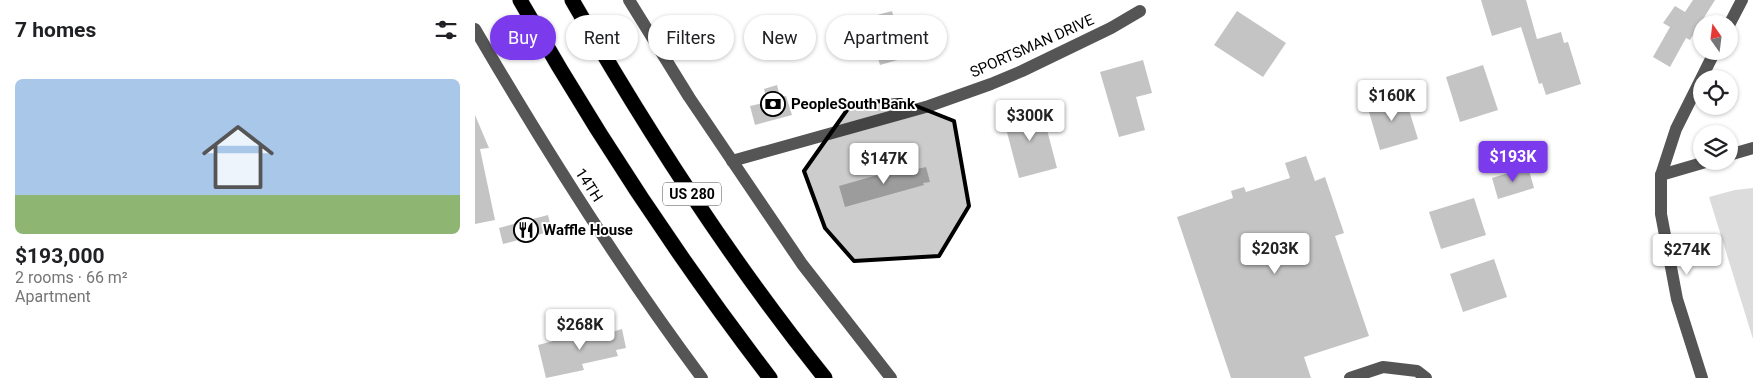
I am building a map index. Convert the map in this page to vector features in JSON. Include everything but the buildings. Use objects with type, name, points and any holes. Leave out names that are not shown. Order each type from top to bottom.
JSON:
[{"type":"highway","name":"US 280","points":[[521,0],[589,117],[634,187],[728,323],[770,378]]},
{"type":"highway","name":"US 280","points":[[572,0],[644,119],[698,203],[754,285],[825,378]]},
{"type":"street","points":[[629,0],[689,98],[802,264],[891,378]]},
{"type":"street","points":[[1734,15],[1742,0]]},
{"type":"street","name":"SPORTSMAN DRIVE","points":[[732,161],[929,106],[991,84],[1022,72],[1111,28],[1139,11]]},
{"type":"street","name":"14TH","points":[[475,28],[525,114],[584,208],[647,302],[703,378]]},
{"type":"street","points":[[1702,378],[1677,299],[1661,214],[1661,175],[1676,129],[1710,60]]},
{"type":"street","points":[[1738,152],[1753,148]]},
{"type":"street","points":[[1661,175],[1693,166]]},
{"type":"street","points":[[1350,378],[1383,367],[1417,371],[1426,378]]},
{"type":"highlighted area","points":[[901,100],[954,121],[969,206],[939,256],[854,261],[825,228],[804,171],[852,103]]},
{"type":"shaded area","points":[[1753,188],[1753,339],[1709,197],[1735,190]]},
{"type":"place","name":"PeopleSouth Bank","points":[[773,104]]},
{"type":"place","name":"Waffle House","points":[[526,230]]}]
